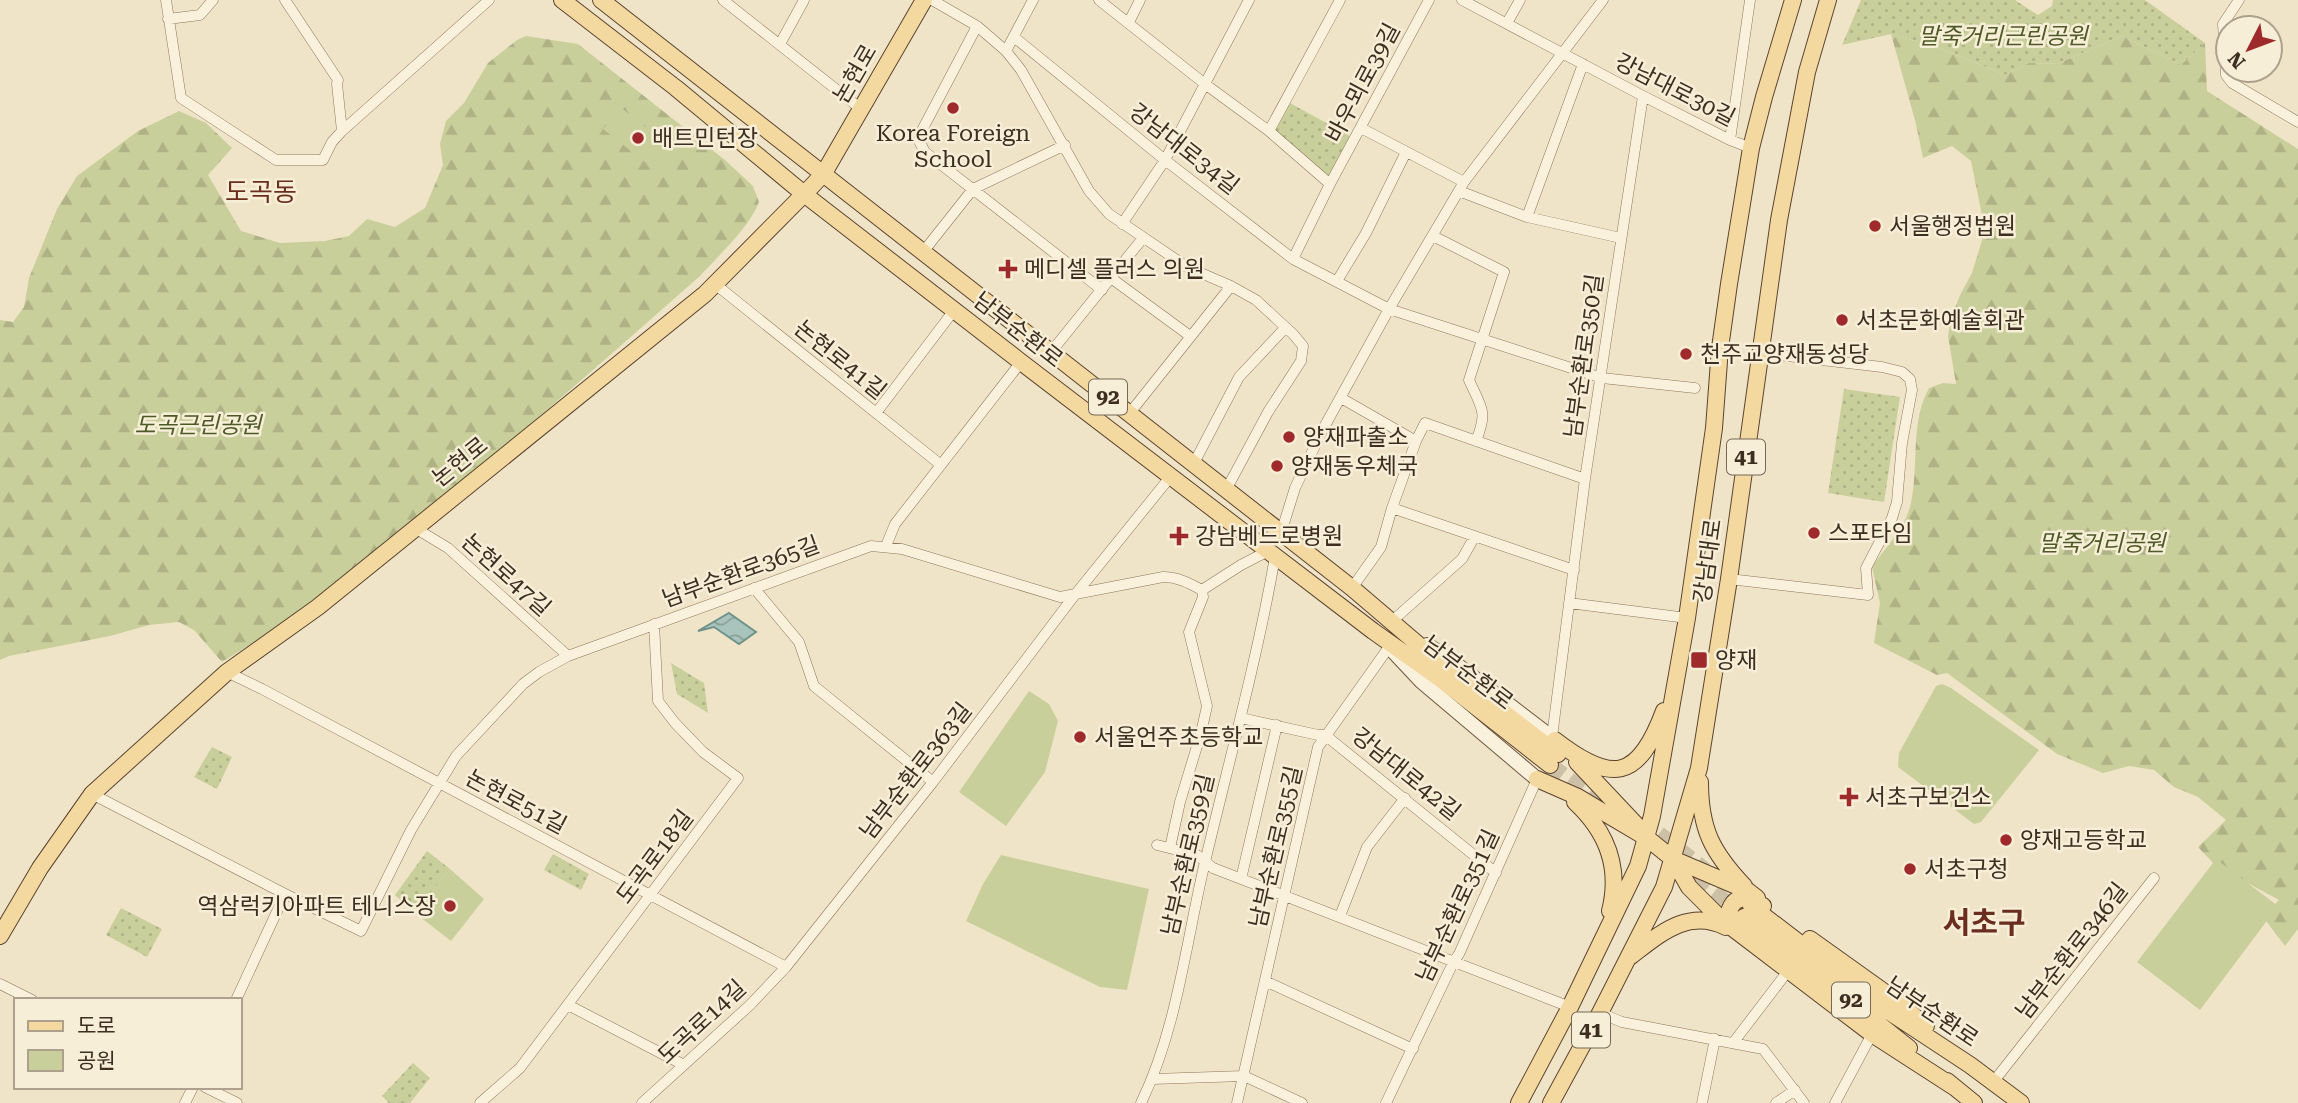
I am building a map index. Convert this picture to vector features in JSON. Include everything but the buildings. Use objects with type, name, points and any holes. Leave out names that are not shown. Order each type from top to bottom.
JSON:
[{"type":"main road","name":"남부순환로","points":[[562,0],[676,88],[804,194],[1373,631],[1440,678],[1554,749]]},
{"type":"main road","name":"남부순환로","points":[[601,0],[1352,588],[1447,669],[1554,749]]},
{"type":"main road","name":"논현로","points":[[0,936],[40,868],[92,794],[227,673],[318,607],[715,284],[804,194],[824,173],[924,0]]},
{"type":"main road","name":"강남대로","points":[[1518,1103],[1602,943],[1638,866],[1647,838],[1687,618],[1714,428],[1720,348],[1751,148],[1763,97],[1793,0]]},
{"type":"main road","name":"강남대로","points":[[1551,1103],[1664,887],[1699,768],[1780,220],[1805,82],[1828,0]]},
{"type":"main road","points":[[1373,631],[1422,682],[1537,779],[1576,803],[1592,819],[1608,844],[1614,867],[1615,886],[1602,943]]},
{"type":"main road","points":[[1554,749],[1600,768],[1617,769],[1625,766],[1640,756],[1651,743],[1678,674]]},
{"type":"main road","points":[[1537,779],[1539,773],[1552,774],[1562,765],[1563,754],[1554,749]]},
{"type":"main road","points":[[1554,749],[1627,813],[1647,838]]},
{"type":"main road","points":[[1699,768],[1702,819],[1708,835],[1748,905]]},
{"type":"main road","points":[[1537,779],[1578,797],[1647,838],[1673,859],[1748,905],[1797,930]]},
{"type":"main road","points":[[1673,859],[1682,878],[1698,898],[1737,933],[1872,1034],[1955,1087]]},
{"type":"main road","points":[[1737,933],[1728,917],[1729,911],[1732,905],[1744,897],[1750,898],[1894,999],[1970,1065]]},
{"type":"main road","name":"남부순환로","points":[[1748,905],[1888,1011],[1994,1081],[2021,1103]]},
{"type":"main road","name":"남부순환로","points":[[1748,905],[1975,1103]]},
{"type":"main road","points":[[1629,957],[1663,932],[1690,920],[1713,922],[1737,933]]},
{"type":"street","points":[[166,0],[181,99],[276,160],[323,160],[332,142],[342,131],[489,0]]},
{"type":"street","points":[[168,19],[200,15],[213,0]]},
{"type":"street","points":[[285,0],[338,80],[342,131]]},
{"type":"street","points":[[723,0],[861,109]]},
{"type":"street","points":[[780,44],[804,0]]},
{"type":"street","points":[[932,0],[977,26],[1006,51],[1021,70],[1089,191],[1109,214],[1187,267],[1256,300],[1303,346],[1301,361],[1268,412],[1226,490]]},
{"type":"street","points":[[1006,51],[1033,0]]},
{"type":"street","name":"바우뫼로39길","points":[[1099,0],[1269,131],[1330,184]]},
{"type":"street","points":[[1129,22],[1140,0]]},
{"type":"street","points":[[1122,223],[1165,160],[1248,0]]},
{"type":"street","points":[[1269,131],[1340,0]]},
{"type":"street","name":"바우뫼로39길","points":[[1293,259],[1330,184],[1429,0]]},
{"type":"street","name":"강남대로30길","points":[[1462,0],[1560,54],[1751,148]]},
{"type":"street","points":[[1507,23],[1520,0]]},
{"type":"street","points":[[1280,533],[1295,488],[1341,398],[1462,187],[1603,0]]},
{"type":"street","points":[[1730,140],[1750,0]]},
{"type":"street","points":[[2239,0],[2223,24],[2226,75],[2232,83],[2298,122]]},
{"type":"street","points":[[977,26],[920,134],[920,143],[925,152],[1102,290]]},
{"type":"street","name":"강남대로34길","points":[[1014,37],[1165,160],[1293,259],[1390,309],[1602,379],[1695,388]]},
{"type":"street","name":"강남대로30길","points":[[1527,217],[1583,64]]},
{"type":"street","name":"남부순환로350길","points":[[1554,749],[1585,479],[1643,96]]},
{"type":"street","points":[[1361,128],[1406,152],[1486,203],[1527,217],[1621,238]]},
{"type":"street","points":[[923,251],[972,189],[1065,145]]},
{"type":"street","points":[[1336,281],[1366,233],[1406,152]]},
{"type":"street","points":[[1433,236],[1504,272],[1469,380],[1484,413],[1484,422],[1476,441]]},
{"type":"street","name":"남부순환로","points":[[1051,352],[1143,238]]},
{"type":"street","points":[[1111,278],[1190,336]]},
{"type":"street","name":"논현로41길","points":[[715,284],[941,465]]},
{"type":"street","points":[[1129,414],[1231,286]]},
{"type":"street","points":[[876,413],[955,309]]},
{"type":"street","points":[[1193,466],[1239,377],[1285,328]]},
{"type":"street","points":[[1729,579],[1868,594],[1866,568],[1892,519],[1897,502],[1902,443],[1912,390],[1910,379],[1902,372],[1882,367],[1760,353]]},
{"type":"street","points":[[1021,362],[894,524],[886,546],[1060,597],[1163,577],[1185,581],[1202,590]]},
{"type":"street","points":[[1341,398],[1416,441],[1381,547],[1352,588]]},
{"type":"street","name":"남부순환로350길","points":[[1416,441],[1425,423],[1585,479]]},
{"type":"street","name":"남부순환로363길","points":[[786,967],[933,782],[1074,596],[1171,476]]},
{"type":"street","points":[[1392,508],[1574,570]]},
{"type":"street","name":"논현로47길","points":[[415,528],[448,548],[568,656]]},
{"type":"street","name":"남부순환로","points":[[1391,622],[1462,559],[1475,536]]},
{"type":"street","name":"남부순환로365길","points":[[285,894],[360,931],[411,830],[456,756],[523,684],[539,672],[568,656],[654,624],[871,546],[886,546]]},
{"type":"street","points":[[1202,590],[1241,565],[1272,554]]},
{"type":"street","name":"남부순환로359길","points":[[1142,1103],[1159,1064],[1174,1005],[1241,718],[1272,554]]},
{"type":"street","points":[[754,588],[799,642],[814,686],[933,782]]},
{"type":"street","points":[[1170,848],[1207,706],[1189,632],[1203,597],[1202,590]]},
{"type":"street","name":"강남대로","points":[[1569,603],[1687,618]]},
{"type":"street","name":"도곡로18길","points":[[480,1103],[520,1068],[738,778],[704,752],[675,723],[658,701],[654,624]]},
{"type":"street","name":"남부순환로355길","points":[[1237,1103],[1318,747],[1389,647]]},
{"type":"street","name":"논현로51길","points":[[227,673],[262,689],[786,967]]},
{"type":"street","name":"강남대로42길","points":[[1241,718],[1325,735],[1496,873]]},
{"type":"street","points":[[1241,879],[1277,725]]},
{"type":"street","name":"남부순환로351길","points":[[1386,1103],[1459,954],[1537,779]]},
{"type":"street","points":[[92,794],[285,894],[237,998]]},
{"type":"street","points":[[1340,916],[1367,847],[1405,798]]},
{"type":"street","points":[[1157,845],[1197,855],[1205,863],[1241,879],[1570,1007]]},
{"type":"street","name":"남부순환로346길","points":[[1994,1081],[2154,878]]},
{"type":"street","name":"도곡로14길","points":[[642,1103],[786,967]]},
{"type":"street","points":[[1733,1043],[1788,971]]},
{"type":"street","points":[[1265,981],[1413,1049]]},
{"type":"street","points":[[0,984],[28,998]]},
{"type":"street","points":[[568,1004],[684,1065]]},
{"type":"street","points":[[1600,1013],[1622,1022],[1763,1049],[1804,1103]]},
{"type":"street","points":[[1835,1103],[1872,1034]]},
{"type":"street","points":[[1702,1103],[1715,1039]]},
{"type":"street","points":[[1153,1079],[1244,1076],[1302,1103]]},
{"type":"street","points":[[209,1089],[237,1103]]},
{"type":"street","points":[[1776,1103],[1794,1090]]},
{"type":"green space","name":"말죽거리근린공원","points":[[1861,0],[2015,0],[2038,15],[2052,6],[2053,0],[2145,0],[2205,43],[2181,65],[2122,36],[2057,64],[2029,63],[2005,75],[1942,49],[1891,34],[1842,45]]},
{"type":"green space","name":"말죽거리공원","points":[[1891,34],[1942,49],[2005,75],[2029,63],[2057,64],[2122,36],[2181,65],[2205,43],[2207,91],[2298,149],[2298,929],[2285,946],[2263,917],[2279,900],[2216,866],[2198,847],[2226,820],[2198,797],[2174,787],[2154,770],[2129,766],[2103,773],[2057,754],[1947,673],[1937,675],[1874,643],[1880,603],[1872,567],[1899,531],[1910,507],[1919,417],[1929,388],[1943,383],[1956,384],[1948,336],[1951,318],[1972,273],[1985,230],[1971,161],[1952,146],[1923,158]]},
{"type":"green space","name":"도곡근린공원","points":[[526,36],[578,44],[725,160],[753,186],[759,202],[741,231],[700,276],[451,491],[272,630],[222,662],[194,630],[179,622],[149,625],[0,660],[0,320],[13,322],[24,307],[29,278],[57,209],[77,176],[138,131],[179,111],[206,123],[232,148],[208,175],[241,231],[280,243],[325,241],[349,236],[367,219],[395,227],[425,208],[443,165],[440,144],[446,121],[464,103],[488,63]]},
{"type":"green space","points":[[1290,103],[1350,136],[1328,178],[1274,131]]},
{"type":"green space","name":"배트민턴장","points":[[620,107],[672,148],[655,170],[603,129]]},
{"type":"green space","points":[[1844,389],[1900,397],[1884,502],[1828,493]]},
{"type":"green space","points":[[671,663],[704,683],[708,713],[677,694]]},
{"type":"green space","points":[[1942,684],[2039,750],[1981,822],[1974,824],[1898,767],[1899,753],[1936,686]]},
{"type":"green space","points":[[1029,691],[1049,704],[1058,721],[1045,772],[1006,826],[959,792]]},
{"type":"green space","points":[[212,747],[232,757],[217,789],[194,777]]},
{"type":"green space","points":[[427,851],[450,869],[415,913],[395,895]]},
{"type":"green space","points":[[553,854],[589,874],[581,890],[544,870]]},
{"type":"green space","points":[[1001,855],[1149,889],[1127,990],[1100,987],[966,921],[983,884]]},
{"type":"green space","points":[[2216,859],[2278,906],[2200,1010],[2137,962]]},
{"type":"green space","name":"역삼럭키아파트 테니스장","points":[[450,869],[484,899],[451,941],[415,913]]},
{"type":"green space","points":[[121,908],[162,929],[147,957],[106,935]]},
{"type":"green space","points":[[413,1063],[430,1078],[410,1103],[389,1103],[382,1096]]},
{"type":"water","points":[[729,613],[756,632],[739,644],[714,627],[698,631]]},
{"type":"tunnel","points":[[1550,765],[1604,806]]},
{"type":"tunnel","points":[[1640,819],[1705,870]]},
{"type":"tunnel","points":[[1676,863],[1741,914]]},
{"type":"place","name":"Korea Foreign School","points":[[953,108]]},
{"type":"place","name":"배트민턴장","points":[[638,138]]},
{"type":"place","name":"서울행정법원","points":[[1875,226]]},
{"type":"place","name":"메디셀 플러스 의원","points":[[1008,269]]},
{"type":"place","name":"서초문화예술회관","points":[[1842,320]]},
{"type":"place","name":"천주교양재동성당","points":[[1686,354]]},
{"type":"place","name":"양재파출소","points":[[1289,437]]},
{"type":"place","name":"양재동우체국","points":[[1277,466]]},
{"type":"place","name":"스포타임","points":[[1814,533]]},
{"type":"place","name":"강남베드로병원","points":[[1179,536]]},
{"type":"place","name":"양재","points":[[1699,660]]},
{"type":"place","name":"서울언주초등학교","points":[[1080,737]]},
{"type":"place","name":"서초구보건소","points":[[1849,797]]},
{"type":"place","name":"양재고등학교","points":[[2006,840]]},
{"type":"place","name":"서초구청","points":[[1910,869]]},
{"type":"place","name":"역삼럭키아파트 테니스장","points":[[450,906]]},
{"type":"district","name":"도곡동","points":[[261,192]]},
{"type":"district","name":"서초구","points":[[1984,922]]}]
